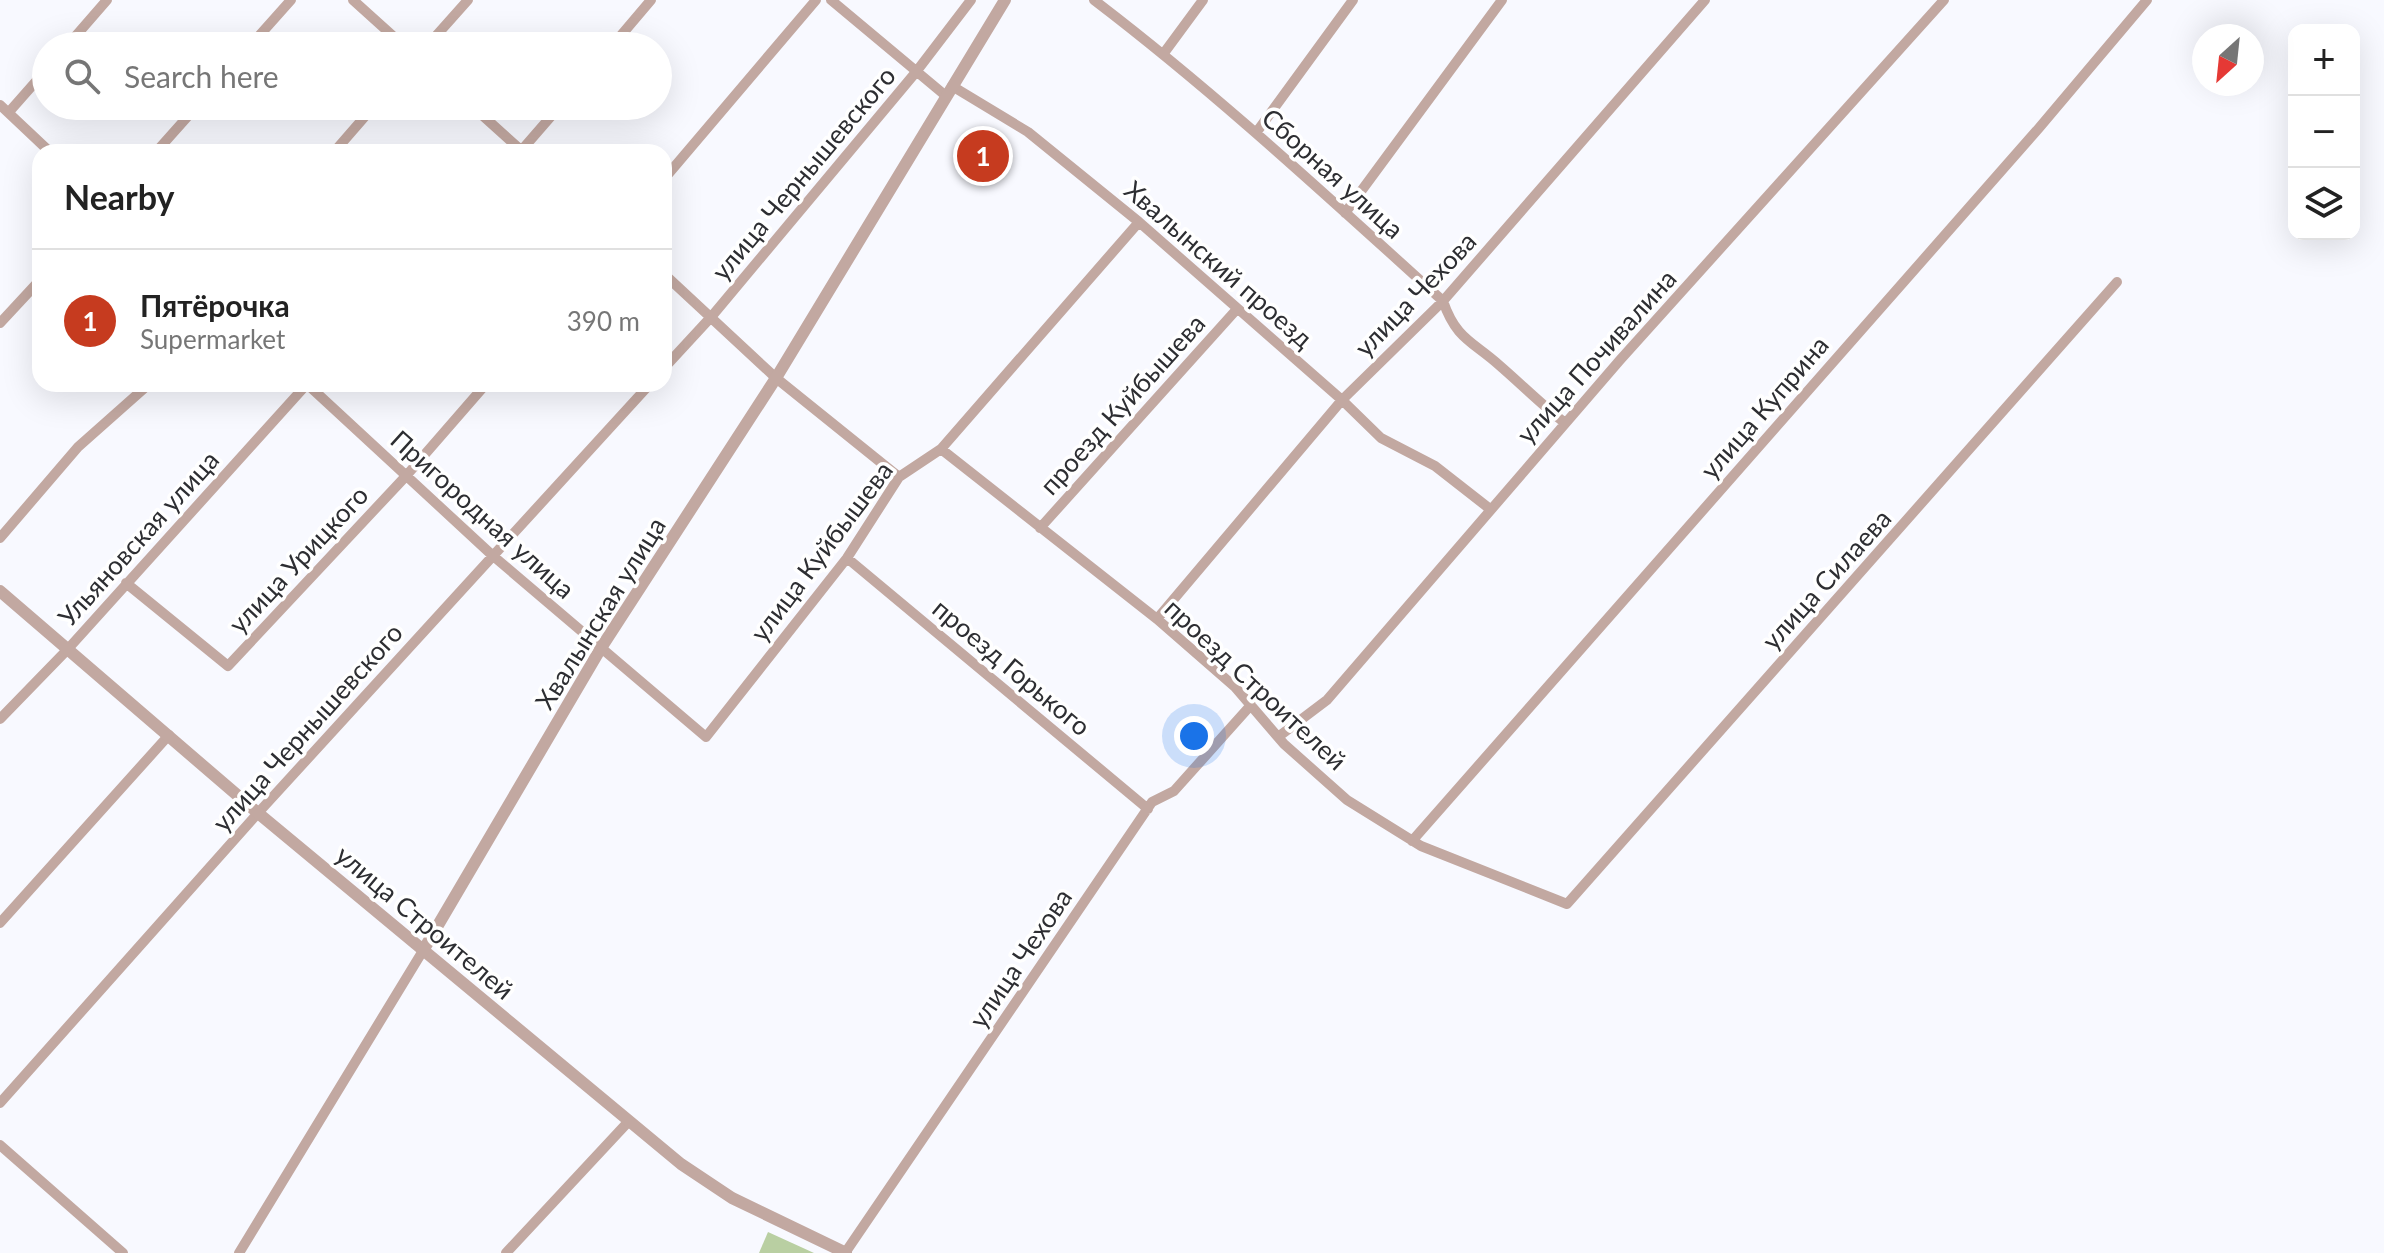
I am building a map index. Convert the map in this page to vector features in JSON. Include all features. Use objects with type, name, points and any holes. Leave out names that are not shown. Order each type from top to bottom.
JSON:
[{"type":"street","points":[[79,32],[107,0]]},
{"type":"street","points":[[262,32],[291,0]]},
{"type":"street","points":[[353,0],[388,32]]},
{"type":"street","points":[[439,32],[468,0]]},
{"type":"street","points":[[624,32],[651,0]]},
{"type":"street","points":[[672,170],[816,0]]},
{"type":"street","name":"Хвалынский проезд","points":[[831,0],[916,72],[1028,132],[1139,222],[1381,438],[1435,466],[1490,509]]},
{"type":"street","name":"улица Чернышевского","points":[[672,359],[712,316],[916,72],[971,0]]},
{"type":"street","name":"Хвалынская улица","points":[[239,1253],[424,949],[601,648],[776,378],[1005,0]]},
{"type":"street","name":"Сборная улица","points":[[1094,0],[1164,53],[1256,133],[1443,301],[1458,333],[1498,363],[1529,394],[1565,423]]},
{"type":"street","points":[[1164,53],[1203,0]]},
{"type":"street","points":[[1256,133],[1353,0]]},
{"type":"street","points":[[1345,213],[1502,0]]},
{"type":"street","name":"улица Чехова","points":[[1157,619],[1342,400],[1443,301],[1705,0]]},
{"type":"street","name":"улица Почивалина","points":[[1278,737],[1327,700],[1565,423],[1944,0]]},
{"type":"street","name":"улица Куприна","points":[[1412,841],[2039,128],[2147,0]]},
{"type":"street","points":[[32,83],[4,109],[41,144]]},
{"type":"street","points":[[163,144],[185,120]]},
{"type":"street","points":[[341,144],[362,120]]},
{"type":"street","points":[[487,120],[513,144]]},
{"type":"street","points":[[529,144],[548,120]]},
{"type":"street","name":"улица Куйбышева","points":[[706,737],[847,558],[899,477],[941,449],[1139,222]]},
{"type":"street","points":[[672,281],[776,378],[899,477]]},
{"type":"street","name":"улица Силаева","points":[[1567,904],[2117,282]]},
{"type":"street","points":[[0,323],[32,289]]},
{"type":"street","name":"проезд Куйбышева","points":[[1040,528],[1237,309]]},
{"type":"street","points":[[0,538],[78,447],[140,392]]},
{"type":"street","name":"Ульяновская улица","points":[[0,719],[67,650],[300,392]]},
{"type":"street","name":"Пригородная улица","points":[[316,392],[492,555],[706,737]]},
{"type":"street","name":"улица Урицкого","points":[[126,583],[228,666],[406,476],[479,392]]},
{"type":"street","name":"улица Чернышевского","points":[[0,1103],[258,813],[643,392]]},
{"type":"street","name":"проезд Строителей","points":[[941,449],[1157,619],[1235,687],[1278,737],[1347,800],[1421,846],[1567,904]]},
{"type":"street","name":"проезд Горького","points":[[847,558],[1148,809]]},
{"type":"street","name":"улица Строителей","points":[[0,591],[258,813],[681,1164],[732,1198],[846,1253]]},
{"type":"street","name":"улица Чехова","points":[[846,1253],[1152,802],[1174,791],[1251,705]]},
{"type":"street","points":[[0,923],[169,735]]},
{"type":"street","points":[[506,1253],[629,1121]]},
{"type":"street","points":[[0,1145],[123,1253]]},
{"type":"green space","points":[[768,1232],[814,1253],[759,1253]]},
{"type":"place","name":"Пятёрочка","points":[[983,156]]}]
